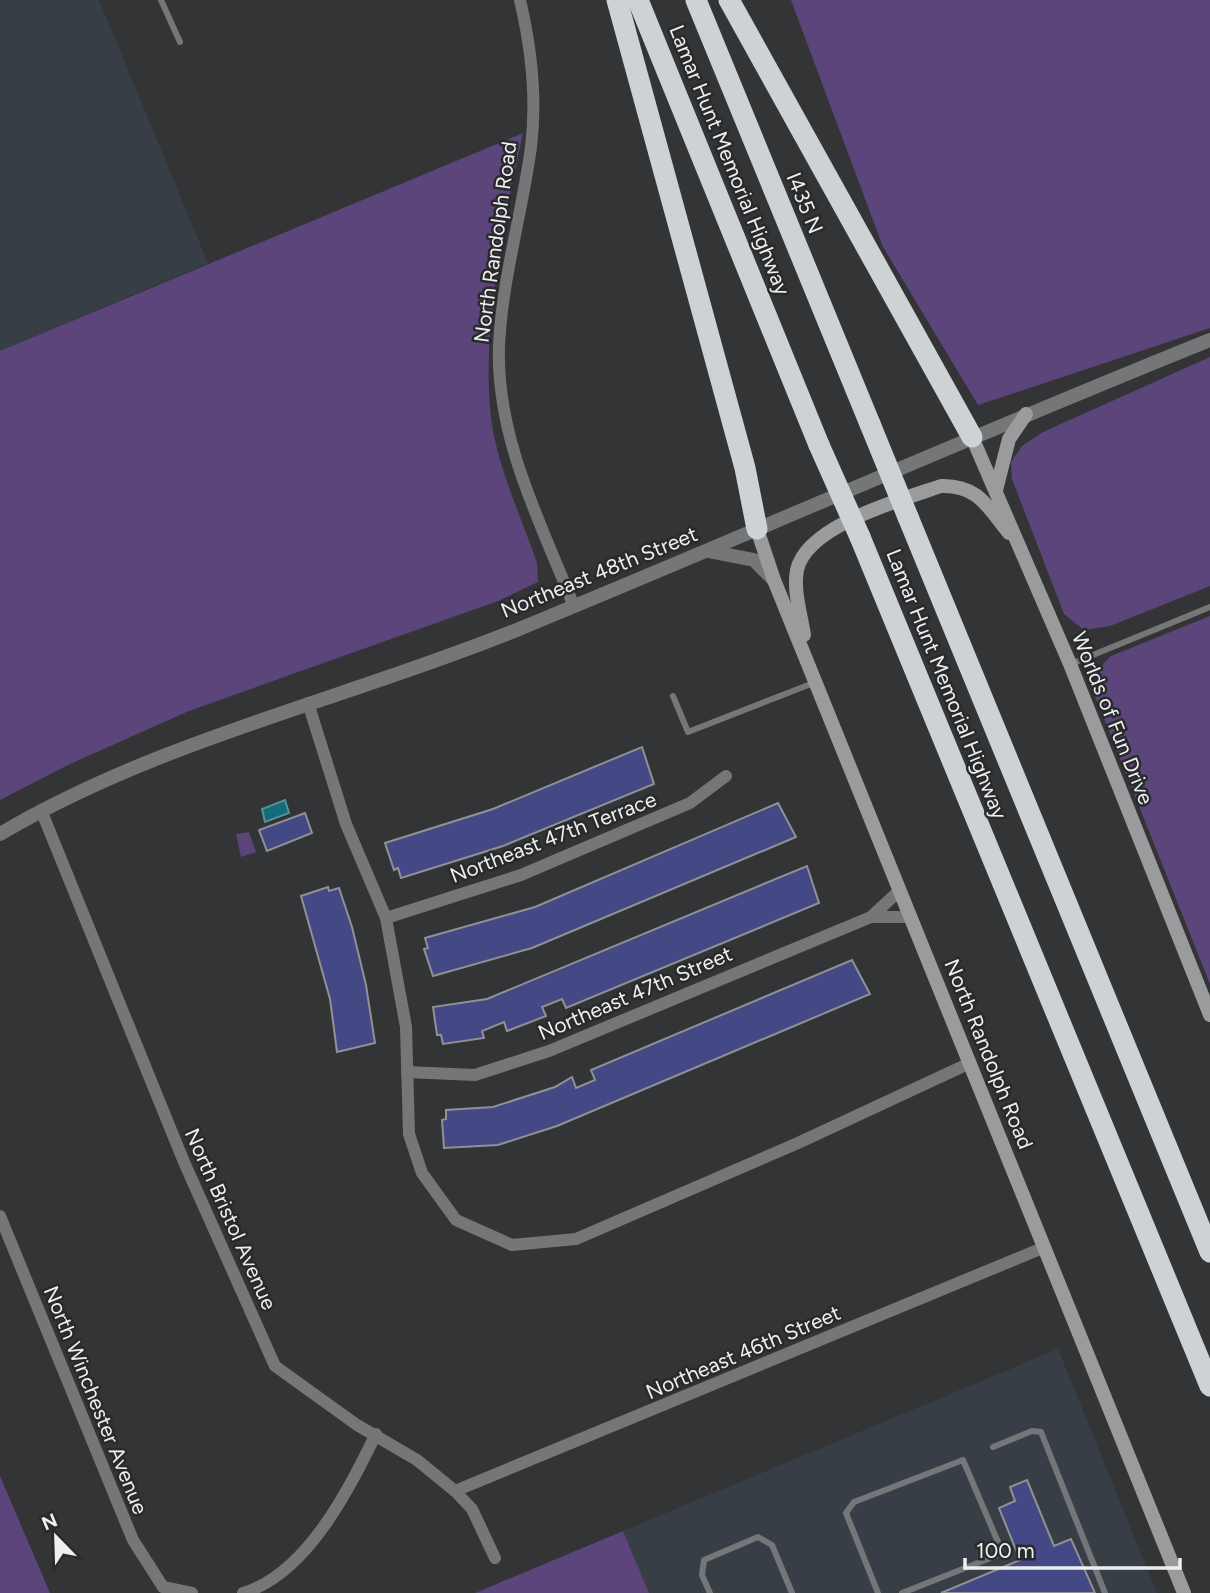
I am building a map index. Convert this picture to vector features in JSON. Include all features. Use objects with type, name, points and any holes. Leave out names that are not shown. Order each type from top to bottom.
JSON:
[{"type":"highway","points":[[617,0],[745,468],[757,529]]},
{"type":"highway","name":"Lamar Hunt Memorial Highway","points":[[638,0],[819,445],[860,537],[1210,1387]]},
{"type":"highway","name":"I435 N","points":[[696,0],[908,517]]},
{"type":"highway","points":[[729,0],[972,437]]},
{"type":"highway","name":"Lamar Hunt Memorial Highway","points":[[908,517],[1210,1252]]},
{"type":"main road","points":[[996,491],[1009,439],[1026,414]]},
{"type":"main road","name":"Worlds of Fun Drive","points":[[972,437],[1070,664],[1210,1015]]},
{"type":"main road","points":[[808,659],[797,572],[805,550],[829,530],[941,486],[957,485],[969,489],[985,503],[1023,550]]},
{"type":"main road","name":"North Randolph Road","points":[[757,529],[774,580],[1184,1593]]},
{"type":"street","name":"North Randolph Road","points":[[520,0],[532,80],[531,146],[502,310],[500,385],[514,457],[573,604]]},
{"type":"street","name":"Northeast 48th Street","points":[[0,834],[41,810],[164,757],[518,629],[1026,414],[1210,340]]},
{"type":"street","points":[[706,551],[754,560],[774,580]]},
{"type":"street","points":[[308,704],[346,824],[386,918],[406,1027],[409,1134],[422,1173],[456,1220],[512,1245],[576,1239],[797,1143],[970,1063]]},
{"type":"street","name":"Northeast 47th Terrace","points":[[386,918],[533,870],[690,803],[726,776]]},
{"type":"street","name":"North Bristol Avenue","points":[[41,810],[179,1151],[275,1366],[357,1425],[417,1460],[456,1492],[472,1509],[495,1558]]},
{"type":"street","name":"Northeast 47th Street","points":[[407,1072],[475,1075],[549,1051],[871,917],[900,890]]},
{"type":"street","name":"Northeast 47th Street","points":[[871,917],[911,917]]},
{"type":"street","name":"North Winchester Avenue","points":[[0,1216],[133,1540],[161,1590]]},
{"type":"street","name":"Northeast 46th Street","points":[[456,1492],[1045,1247]]},
{"type":"street","points":[[243,1593],[275,1578],[306,1547],[349,1488],[376,1434]]},
{"type":"street","points":[[161,1590],[192,1593]]},
{"type":"lane","points":[[161,0],[180,42]]},
{"type":"lane","points":[[1070,664],[1210,607]]},
{"type":"lane","points":[[673,696],[688,732],[817,681]]},
{"type":"lane","points":[[993,1447],[1032,1431],[1041,1432],[1105,1593]]},
{"type":"lane","points":[[878,1593],[845,1513],[854,1502],[963,1460],[1000,1549],[998,1555],[902,1593]]},
{"type":"lane","points":[[710,1593],[702,1575],[704,1560],[758,1537],[772,1545],[792,1593]]},
{"type":"shaded area","points":[[0,0],[99,0],[208,263],[0,351]]},
{"type":"shaded area","points":[[791,0],[1210,0],[1210,328],[978,405],[883,247]]},
{"type":"shaded area","points":[[523,133],[495,284],[489,364],[490,401],[498,452],[537,563],[538,582],[498,601],[189,711],[70,764],[0,800],[0,351]]},
{"type":"shaded area","points":[[1210,357],[1210,586],[1110,626],[1084,630],[1064,614],[1012,479],[1011,462],[1022,446],[1043,432]]},
{"type":"shaded area","points":[[1210,616],[1210,984],[1095,696],[1098,674],[1111,656]]},
{"type":"shaded area","points":[[249,832],[256,852],[241,857],[236,834]]},
{"type":"shaded area","points":[[1058,1349],[1157,1593],[649,1593],[623,1531]]},
{"type":"shaded area","points":[[0,1476],[50,1593],[0,1593]]},
{"type":"shaded area","points":[[623,1531],[649,1593],[475,1593]]},
{"type":"water","points":[[285,800],[289,813],[265,822],[262,809]]},
{"type":"building","points":[[642,747],[654,784],[503,846],[401,878],[398,868],[394,870],[385,843],[493,809]]},
{"type":"building","points":[[778,803],[796,837],[532,948],[433,976],[424,949],[428,948],[425,938],[535,907]]},
{"type":"building","points":[[305,813],[312,833],[267,851],[259,830]]},
{"type":"building","points":[[807,866],[819,903],[566,1008],[562,999],[542,1007],[546,1016],[507,1031],[504,1022],[482,1031],[484,1038],[443,1044],[441,1035],[437,1035],[433,1007],[487,999]]},
{"type":"building","points":[[328,887],[329,891],[339,888],[352,927],[366,985],[375,1043],[337,1052],[330,999],[301,896]]},
{"type":"building","points":[[852,960],[870,994],[557,1126],[498,1145],[444,1148],[442,1120],[446,1119],[446,1110],[493,1107],[555,1087],[572,1077],[576,1088],[595,1080],[591,1070]]},
{"type":"building","points":[[1027,1480],[1054,1546],[1071,1539],[1095,1593],[941,1593],[1020,1560],[999,1508],[1015,1501],[1010,1487]]}]
